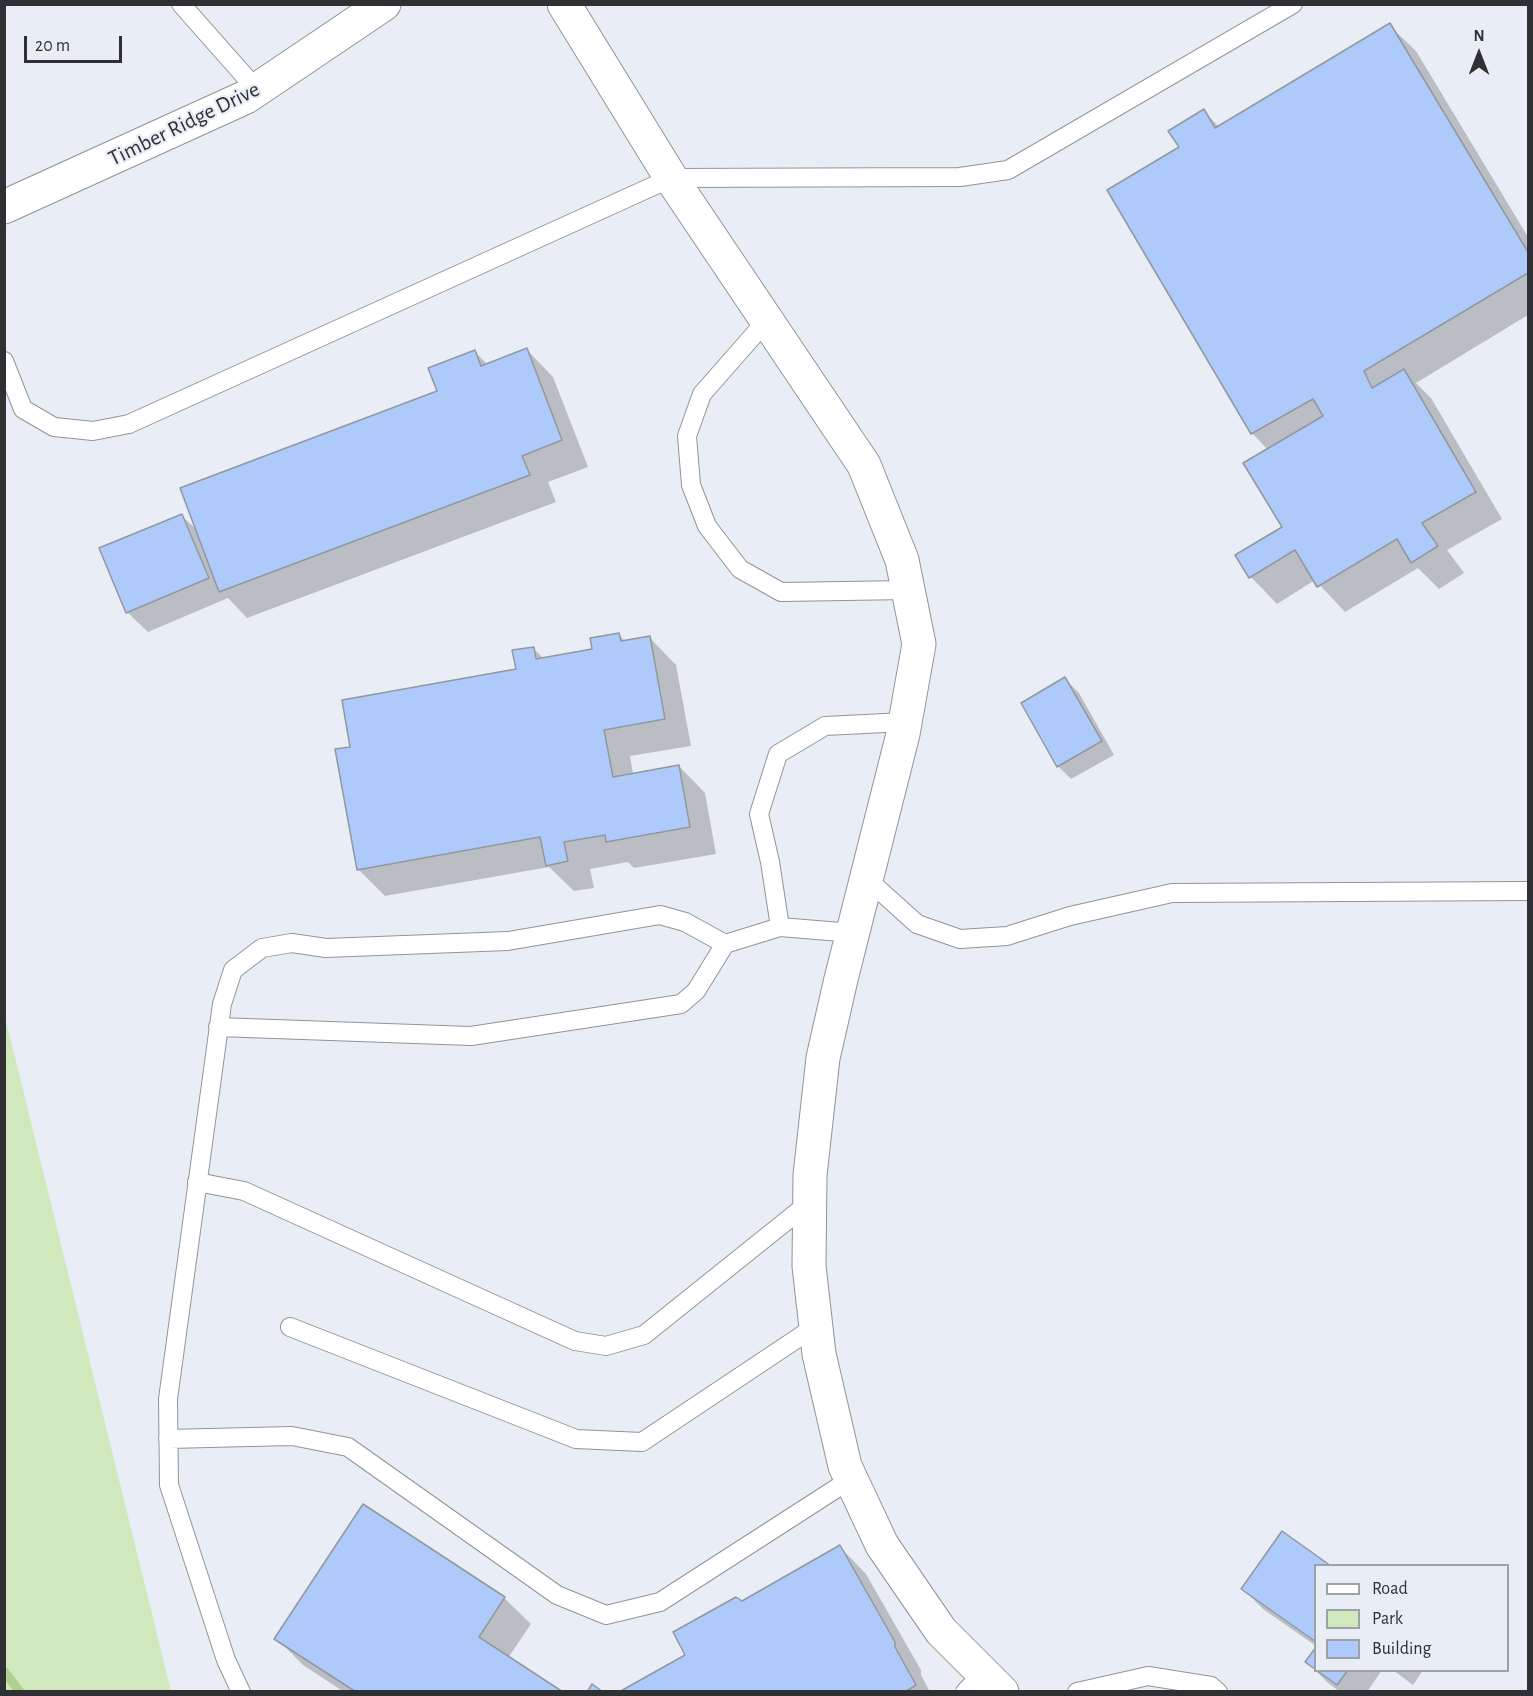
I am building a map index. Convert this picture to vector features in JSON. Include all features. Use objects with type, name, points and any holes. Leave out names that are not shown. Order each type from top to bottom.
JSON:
[{"type":"street","name":"Timber Ridge Drive","points":[[4,207],[246,97],[384,4]]},
{"type":"street","points":[[564,4],[671,178],[864,465],[902,560],[919,644],[905,722],[823,1058],[810,1175],[809,1266],[819,1354],[851,1479],[882,1545],[941,1630],[983,1685]]},
{"type":"lane","points":[[181,4],[257,90]]},
{"type":"lane","points":[[4,361],[23,409],[54,427],[93,431],[129,424],[671,178],[960,177],[1008,170],[1293,4]]},
{"type":"lane","points":[[767,320],[702,394],[687,436],[691,485],[707,526],[740,569],[781,592],[908,590]]},
{"type":"lane","points":[[780,927],[770,862],[759,814],[778,754],[825,726],[905,722]]},
{"type":"lane","points":[[867,879],[917,924],[960,939],[1007,936],[1070,916],[1172,892],[1528,891]]},
{"type":"lane","points":[[241,1692],[226,1660],[169,1485],[168,1439],[168,1399],[197,1182],[222,1004],[233,970],[262,948],[292,943],[326,948],[508,940],[660,915],[685,922],[725,944]]},
{"type":"lane","points":[[219,1027],[471,1036],[681,1004],[696,991],[725,944],[780,927],[853,933]]},
{"type":"lane","points":[[197,1182],[244,1191],[575,1341],[606,1346],[644,1335],[810,1202]]},
{"type":"lane","points":[[290,1327],[576,1439],[642,1442],[816,1326]]},
{"type":"lane","points":[[168,1439],[292,1436],[348,1447],[557,1596],[606,1615],[660,1602],[851,1479]]},
{"type":"lane","points":[[1077,1692],[1148,1676],[1211,1686],[1218,1692]]},
{"type":"green space","points":[[5,1017],[171,1691],[5,1691]]},
{"type":"building","points":[[1390,23],[1528,252],[1528,273],[1364,371],[1372,388],[1404,369],[1476,492],[1422,523],[1438,546],[1411,563],[1397,539],[1317,587],[1295,550],[1249,578],[1235,555],[1282,527],[1243,463],[1323,416],[1313,399],[1251,434],[1107,190],[1179,147],[1168,131],[1204,109],[1215,128]]},
{"type":"building","points":[[527,348],[562,440],[522,456],[530,475],[219,592],[180,488],[437,391],[428,368],[475,350],[481,366]]},
{"type":"building","points":[[182,514],[209,578],[126,613],[99,548]]},
{"type":"building","points":[[619,633],[621,641],[650,636],[665,719],[604,730],[613,777],[679,765],[690,827],[606,842],[605,835],[564,842],[568,861],[546,866],[540,837],[357,870],[335,749],[350,747],[342,700],[516,669],[512,650],[534,647],[536,659],[592,649],[590,638]]},
{"type":"building","points":[[1065,677],[1102,741],[1057,767],[1021,703]]},
{"type":"building","points":[[363,1504],[505,1597],[479,1637],[563,1692],[356,1692],[274,1639]]},
{"type":"building","points":[[1282,1531],[1328,1564],[1314,1564],[1314,1641],[1241,1589]]},
{"type":"building","points":[[840,1545],[895,1642],[895,1647],[916,1685],[905,1692],[619,1692],[685,1655],[673,1632],[736,1597],[742,1601]]},
{"type":"building","points":[[1314,1650],[1314,1669],[1305,1662]]},
{"type":"building","points":[[1319,1672],[1347,1672],[1337,1685]]},
{"type":"building","points":[[592,1684],[603,1692],[587,1692]]},
{"type":"waterway","points":[[4,1671],[20,1692]]}]
